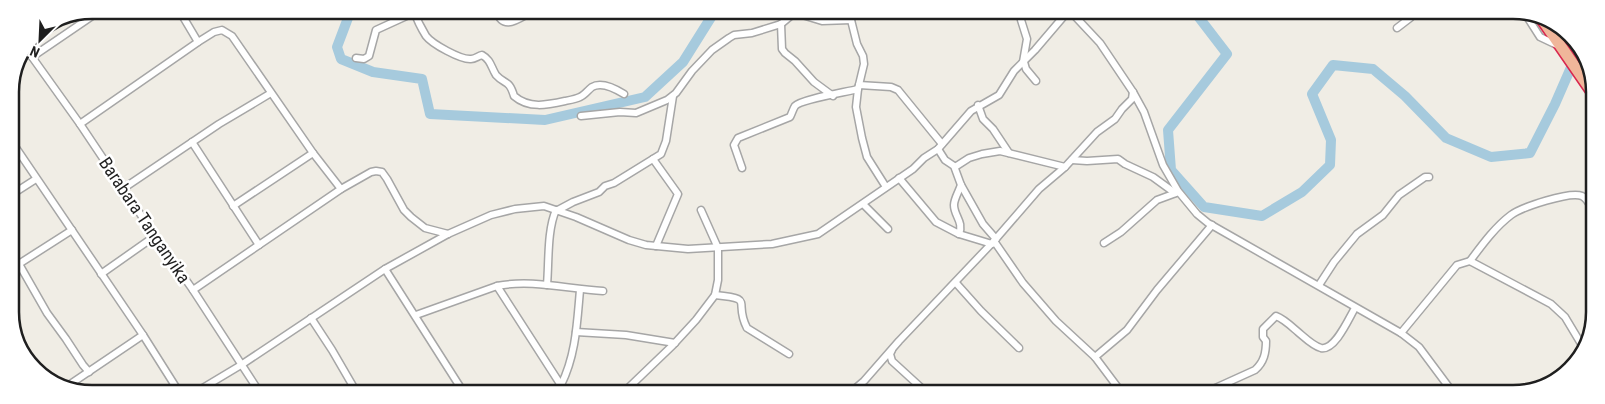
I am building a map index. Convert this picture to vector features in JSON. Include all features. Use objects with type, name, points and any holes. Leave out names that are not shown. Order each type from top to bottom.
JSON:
[{"type":"highway","points":[[1548,28],[1585,81]]},
{"type":"street","points":[[32,57],[87,19]]},
{"type":"street","points":[[184,19],[198,42]]},
{"type":"street","points":[[356,58],[364,59],[369,56],[376,30],[399,19]]},
{"type":"street","points":[[417,19],[430,40],[450,52],[471,59],[482,55],[488,58],[496,74],[507,82],[514,96],[526,104],[538,106],[580,98],[592,87],[596,86],[606,85],[624,94]]},
{"type":"street","points":[[500,19],[507,23],[517,19]]},
{"type":"street","points":[[582,116],[620,112],[636,113],[672,96],[699,63],[712,50],[729,38],[734,35],[752,33],[781,24],[787,19]]},
{"type":"street","points":[[815,19],[822,21],[850,20],[864,64],[858,87],[856,107],[862,138],[867,157],[886,187]]},
{"type":"street","points":[[1021,19],[1026,30],[1027,39],[1024,62],[1026,69],[1036,81]]},
{"type":"street","points":[[208,385],[386,269],[448,234],[491,215],[515,209],[544,206],[639,244],[656,246],[688,249],[718,248],[772,244],[811,237],[829,228],[914,169],[924,158],[940,147],[967,115],[978,106],[999,95],[1014,71],[1061,19]]},
{"type":"street","points":[[1078,19],[1100,43],[1133,92],[1144,112],[1163,165],[1176,192]]},
{"type":"street","points":[[1397,28],[1409,19]]},
{"type":"street","points":[[1530,21],[1540,37],[1563,50]]},
{"type":"street","points":[[781,24],[782,49],[814,82],[833,96]]},
{"type":"street","points":[[80,124],[198,42],[214,32],[222,30],[229,32],[313,153],[342,189]]},
{"type":"street","name":"Barabara Tanganyika","points":[[30,54],[124,188],[255,385]]},
{"type":"street","points":[[742,168],[735,150],[736,140],[790,117],[797,104],[806,100],[833,96],[858,87],[891,87],[898,90],[940,147],[945,160],[955,167],[961,185],[983,224],[1023,283],[1056,321],[1095,357],[1116,385]]},
{"type":"street","points":[[124,188],[271,92]]},
{"type":"street","points":[[858,385],[994,242],[1039,189],[1065,167],[1097,132],[1115,119],[1122,108],[1132,99],[1133,92]]},
{"type":"street","points":[[546,285],[553,217],[557,210],[599,192],[605,186],[661,154],[664,147],[672,96]]},
{"type":"street","points":[[978,106],[983,119],[993,129],[1009,153]]},
{"type":"street","points":[[192,142],[218,185],[259,245]]},
{"type":"street","points":[[955,167],[969,158],[1000,151],[1050,165],[1065,167]]},
{"type":"street","points":[[19,153],[143,335],[175,385]]},
{"type":"street","points":[[233,206],[313,153]]},
{"type":"street","points":[[1072,160],[1118,159],[1153,177],[1176,192],[1197,214],[1212,225],[1401,333],[1419,347],[1447,385]]},
{"type":"street","points":[[653,160],[678,194],[656,246]]},
{"type":"street","points":[[193,290],[370,172],[379,171],[387,179],[404,210],[411,217],[425,228],[448,234]]},
{"type":"street","points":[[1319,285],[1334,262],[1357,234],[1383,215],[1399,195],[1424,178],[1429,177]]},
{"type":"street","points":[[899,178],[936,222],[959,234],[994,242]]},
{"type":"street","points":[[19,190],[36,179]]},
{"type":"street","points":[[959,234],[961,224],[954,206],[961,185]]},
{"type":"street","points":[[1104,242],[1121,232],[1156,200],[1176,192]]},
{"type":"street","points":[[1401,333],[1457,265],[1470,261],[1486,240],[1511,215],[1524,207],[1546,200],[1574,195],[1582,196],[1586,199]]},
{"type":"street","points":[[863,204],[888,229]]},
{"type":"street","points":[[630,385],[675,343],[715,295],[718,280],[718,248],[701,210]]},
{"type":"street","points":[[1095,357],[1126,330],[1212,225]]},
{"type":"street","points":[[72,230],[19,264],[47,313],[89,372]]},
{"type":"street","points":[[101,274],[155,236]]},
{"type":"street","points":[[1470,261],[1551,304],[1566,316],[1580,341]]},
{"type":"street","points":[[386,269],[459,385]]},
{"type":"street","points":[[416,314],[497,286],[528,283],[603,291]]},
{"type":"street","points":[[956,283],[981,311],[1019,348]]},
{"type":"street","points":[[497,286],[561,385]]},
{"type":"street","points":[[561,385],[571,363],[580,290]]},
{"type":"street","points":[[715,295],[737,297],[740,299],[747,328],[789,354]]},
{"type":"street","points":[[1222,385],[1260,366],[1266,353],[1263,329],[1273,317],[1280,317],[1306,339],[1321,348],[1327,348],[1336,341],[1355,308]]},
{"type":"street","points":[[311,318],[352,385]]},
{"type":"street","points":[[576,332],[626,335],[675,343]]},
{"type":"street","points":[[73,382],[143,335]]},
{"type":"street","points":[[893,349],[890,354],[892,361],[918,385]]},
{"type":"waterway","points":[[348,19],[337,47],[341,59],[373,72],[422,79],[430,114],[545,120],[645,97],[683,62],[710,19]]},
{"type":"waterway","points":[[1200,19],[1227,54],[1168,130],[1171,170],[1204,207],[1262,216],[1302,192],[1330,165],[1331,140],[1312,94],[1333,65],[1373,69],[1405,96],[1446,138],[1491,157],[1530,153],[1555,104],[1576,55]]}]
